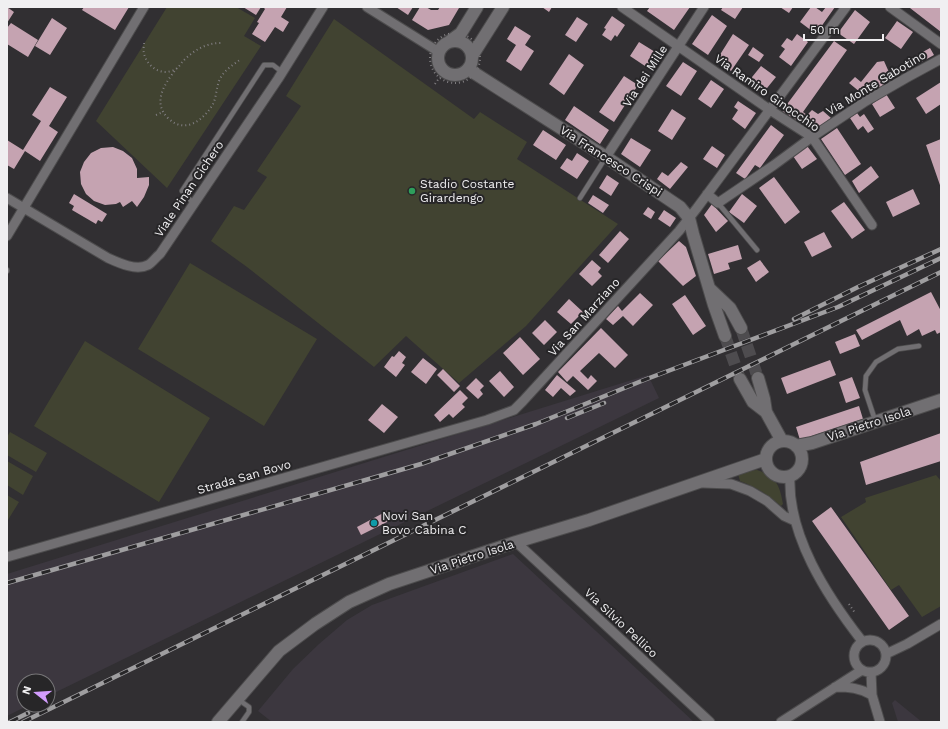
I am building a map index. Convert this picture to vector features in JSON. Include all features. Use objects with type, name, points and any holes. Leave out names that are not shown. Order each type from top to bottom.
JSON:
[{"type":"street","points":[[7,236],[144,7]]},
{"type":"street","name":"Viale Pinan Cichero","points":[[7,198],[108,258],[123,265],[148,265],[160,254],[194,204],[282,72],[323,7]]},
{"type":"street","points":[[367,7],[436,50],[438,63],[444,72],[454,75],[471,71],[471,65],[475,52],[503,7]]},
{"type":"street","points":[[436,50],[461,34],[477,7]]},
{"type":"street","name":"Via Ramiro Ginocchio","points":[[622,7],[770,110],[812,137],[872,225]]},
{"type":"street","name":"Via dei Mille","points":[[606,157],[704,7]]},
{"type":"street","name":"Via San Marziano","points":[[487,420],[514,410],[522,402],[689,218],[846,7]]},
{"type":"street","points":[[890,7],[941,44]]},
{"type":"street","points":[[450,41],[460,41],[471,51],[475,52]]},
{"type":"street","name":"Via Monte Sabotino","points":[[718,204],[812,137],[873,97],[941,59]]},
{"type":"street","name":"Via Francesco Crispi","points":[[471,71],[606,157],[680,207],[689,218],[726,336]]},
{"type":"street","points":[[707,194],[718,204]]},
{"type":"street","name":"Via Francesco Crispi","points":[[710,288],[730,308],[741,328]]},
{"type":"street","points":[[758,378],[766,412],[782,441]]},
{"type":"street","points":[[740,379],[753,402],[766,412]]},
{"type":"street","name":"Via Pietro Isola","points":[[796,446],[812,443],[941,400]]},
{"type":"street","name":"Strada San Bovo","points":[[7,557],[487,420]]},
{"type":"street","points":[[782,441],[790,442],[796,446],[800,450],[802,462],[799,468],[790,475],[784,477],[772,472],[766,460],[767,453],[771,447],[782,441]]},
{"type":"street","name":"Via Pietro Isola","points":[[218,722],[237,698],[279,651],[315,624],[349,602],[389,584],[516,542],[589,520],[766,460]]},
{"type":"street","points":[[790,475],[790,488],[798,533],[829,598],[862,641]]},
{"type":"street","points":[[699,482],[731,484],[750,491],[767,501],[784,516],[795,521]]},
{"type":"street","name":"Via Silvio Pellico","points":[[516,542],[710,722]]},
{"type":"street","points":[[886,654],[907,644],[941,624]]},
{"type":"street","points":[[781,722],[835,687],[866,671],[877,671],[886,660],[886,654],[885,649],[879,642],[871,639],[862,641],[854,650],[853,656],[854,662],[857,666],[866,671],[880,722]]},
{"type":"street","points":[[835,687],[851,687],[872,695]]},
{"type":"lane","points":[[194,204],[182,192],[264,65],[273,65],[282,72]]},
{"type":"lane","points":[[580,198],[606,157]]},
{"type":"lane","points":[[718,204],[757,250]]},
{"type":"lane","points":[[876,422],[866,390],[866,376],[876,362],[898,349],[919,346]]},
{"type":"lane","points":[[237,698],[249,707],[249,712],[242,722]]},
{"type":"path","points":[[454,33],[461,34],[471,39],[475,52],[480,57],[479,63],[471,71],[469,78],[462,82],[446,81],[434,71],[430,56],[436,50],[436,42],[446,35],[454,33]]},
{"type":"path","points":[[144,43],[144,52],[147,61],[153,68],[161,72],[171,72],[177,68]]},
{"type":"path","points":[[221,44],[205,45],[194,52],[177,68],[166,82],[162,91],[160,102],[163,112],[172,122],[179,125],[189,126],[203,117],[213,103],[221,76],[241,59]]},
{"type":"path","points":[[435,84],[440,77]]},
{"type":"path","points":[[156,115],[163,112]]},
{"type":"shaded area","points":[[648,375],[659,398],[56,692],[56,673],[16,673],[16,712],[7,716],[7,574]]},
{"type":"shaded area","points":[[513,554],[694,722],[272,722],[258,711],[293,669],[347,620],[372,605]]},
{"type":"shaded area","points":[[895,700],[922,722],[898,722],[892,703]]},
{"type":"green space","points":[[167,7],[236,7],[255,18],[244,36],[261,46],[167,188],[96,121]]},
{"type":"green space","name":"Stadio Costante Girardengo","points":[[334,19],[474,119],[480,112],[527,142],[517,159],[618,224],[526,326],[459,383],[406,336],[374,367],[247,267],[211,241],[234,206],[244,210],[267,177],[257,171],[301,106],[286,96]]},
{"type":"green space","points":[[190,263],[317,339],[264,426],[138,349]]},
{"type":"green space","points":[[85,341],[210,418],[159,502],[34,426]]},
{"type":"green space","points":[[10,432],[47,453],[36,472],[7,455],[7,437]]},
{"type":"green space","points":[[7,461],[33,476],[23,495],[7,485]]},
{"type":"green space","points":[[757,470],[769,475],[776,482],[782,498],[783,504],[781,506],[772,498],[740,481],[738,474]]},
{"type":"green space","points":[[936,475],[941,481],[941,606],[922,617],[899,585],[891,590],[841,517],[866,502],[865,498]]},
{"type":"green space","points":[[7,495],[19,502],[8,520],[7,520]]},
{"type":"building","points":[[7,7],[14,12],[7,23]]},
{"type":"building","points":[[84,7],[129,7],[115,30],[82,10]]},
{"type":"building","points":[[243,7],[261,7],[256,15]]},
{"type":"building","points":[[263,7],[287,7],[281,17],[289,22],[283,32],[275,27],[265,42],[252,34],[265,9]]},
{"type":"building","points":[[396,7],[413,7],[408,15]]},
{"type":"building","points":[[420,7],[426,7],[431,10],[438,10],[440,7],[459,8],[449,25],[428,30],[412,20]]},
{"type":"building","points":[[542,7],[552,7],[549,12]]},
{"type":"building","points":[[650,7],[690,7],[674,30],[647,11]]},
{"type":"building","points":[[723,7],[743,7],[735,19],[721,10]]},
{"type":"building","points":[[780,7],[793,7],[789,13]]},
{"type":"building","points":[[811,7],[815,7],[822,12],[826,7],[835,7],[816,34],[800,22]]},
{"type":"building","points":[[941,7],[941,32],[910,8]]},
{"type":"building","points":[[855,10],[870,22],[854,44],[838,33]]},
{"type":"building","points":[[712,15],[727,26],[708,55],[692,44]]},
{"type":"building","points":[[612,16],[625,25],[617,37],[615,35],[611,41],[602,35],[606,29],[604,28]]},
{"type":"building","points":[[577,17],[588,24],[576,42],[565,35]]},
{"type":"building","points":[[52,18],[67,28],[50,55],[35,46]]},
{"type":"building","points":[[897,21],[913,32],[901,49],[885,38]]},
{"type":"building","points":[[11,23],[38,40],[28,57],[7,44],[7,28]]},
{"type":"building","points":[[515,26],[531,36],[525,45],[534,51],[521,71],[506,61],[516,45],[507,39]]},
{"type":"building","points":[[733,34],[749,45],[731,71],[716,61]]},
{"type":"building","points":[[797,34],[808,42],[791,66],[779,57],[785,49],[781,46],[787,38],[792,41]]},
{"type":"building","points":[[834,41],[847,50],[803,112],[807,115],[812,110],[818,114],[823,111],[831,118],[814,131],[782,111]]},
{"type":"building","points":[[639,42],[660,55],[651,70],[630,56]]},
{"type":"building","points":[[753,47],[764,55],[759,62],[748,55]]},
{"type":"building","points":[[930,48],[934,55],[907,70],[903,63]]},
{"type":"building","points":[[569,54],[584,65],[564,95],[549,84]]},
{"type":"building","points":[[884,61],[892,79],[866,97],[849,83],[855,77],[861,82],[877,62]]},
{"type":"building","points":[[683,62],[697,71],[681,96],[666,86]]},
{"type":"building","points":[[761,66],[776,77],[763,93],[748,82]]},
{"type":"building","points":[[624,76],[638,85],[614,122],[599,112]]},
{"type":"building","points":[[711,80],[724,89],[711,108],[698,99]]},
{"type":"building","points":[[941,82],[941,104],[926,114],[916,98]]},
{"type":"building","points":[[50,87],[67,97],[49,126],[58,132],[40,161],[25,151],[14,169],[7,165],[7,140],[23,150],[41,121],[32,115]]},
{"type":"building","points":[[886,94],[895,108],[880,117],[872,104]]},
{"type":"building","points":[[738,101],[756,113],[745,129],[732,119],[738,110],[734,107]]},
{"type":"building","points":[[574,106],[609,130],[600,144],[565,120]]},
{"type":"building","points":[[672,109],[686,118],[672,140],[658,131]]},
{"type":"building","points":[[857,113],[860,117],[864,114],[874,129],[868,133],[863,126],[858,130],[850,118]]},
{"type":"building","points":[[771,125],[784,135],[760,168],[755,165],[745,179],[736,173]]},
{"type":"building","points":[[837,128],[861,164],[845,175],[821,139]]},
{"type":"building","points":[[543,130],[566,145],[556,160],[533,145]]},
{"type":"building","points":[[631,138],[651,150],[640,167],[621,154]]},
{"type":"building","points":[[941,139],[941,188],[926,145]]},
{"type":"building","points":[[712,146],[725,155],[717,168],[703,159]]},
{"type":"building","points":[[807,146],[817,159],[802,169],[793,156]]},
{"type":"building","points":[[113,147],[123,151],[132,158],[137,169],[137,178],[149,177],[149,185],[144,197],[137,207],[132,201],[123,207],[120,202],[105,205],[94,201],[86,194],[81,184],[80,172],[84,162],[91,153],[101,148]]},
{"type":"building","points":[[577,153],[589,161],[577,179],[560,168],[567,158],[572,161]]},
{"type":"building","points":[[681,162],[688,167],[670,189],[657,179],[662,172],[668,176]]},
{"type":"building","points":[[871,166],[879,177],[859,193],[852,181]]},
{"type":"building","points":[[607,175],[619,183],[611,196],[599,188]]},
{"type":"building","points":[[774,177],[800,212],[785,224],[759,188]]},
{"type":"building","points":[[913,189],[920,204],[893,217],[886,202]]},
{"type":"building","points":[[74,194],[107,214],[102,222],[98,220],[96,224],[72,210],[74,206],[69,203]]},
{"type":"building","points":[[742,194],[757,206],[744,223],[729,212]]},
{"type":"building","points":[[593,195],[609,205],[603,213],[588,203]]},
{"type":"building","points":[[844,202],[865,230],[852,239],[831,211]]},
{"type":"building","points":[[712,204],[728,221],[716,232],[704,215]]},
{"type":"building","points":[[648,207],[655,212],[651,219],[643,214]]},
{"type":"building","points":[[664,210],[676,218],[670,227],[658,219]]},
{"type":"building","points":[[620,231],[629,239],[608,263],[599,255]]},
{"type":"building","points":[[824,232],[832,247],[812,257],[804,242]]},
{"type":"building","points":[[679,241],[686,247],[696,276],[683,286],[658,261]]},
{"type":"building","points":[[738,245],[742,259],[728,263],[730,269],[714,274],[708,254]]},
{"type":"building","points":[[592,260],[601,268],[598,272],[602,276],[592,286],[579,274]]},
{"type":"building","points":[[760,260],[769,272],[756,282],[747,268]]},
{"type":"building","points":[[931,292],[941,311],[941,332],[937,334],[935,330],[922,336],[919,329],[907,336],[900,320],[862,340],[856,330]]},
{"type":"building","points":[[640,293],[653,305],[633,326],[623,316],[613,325],[606,319],[618,306],[622,311]]},
{"type":"building","points":[[685,295],[706,326],[693,335],[672,304]]},
{"type":"building","points":[[569,299],[583,312],[571,324],[557,312]]},
{"type":"building","points":[[545,320],[557,332],[544,345],[532,333]]},
{"type":"building","points":[[601,328],[628,355],[615,368],[599,353],[580,371],[588,379],[591,375],[597,381],[588,390],[573,376],[567,382],[558,372]]},
{"type":"building","points":[[855,334],[860,346],[840,354],[835,342]]},
{"type":"building","points":[[520,337],[540,359],[523,375],[503,353]]},
{"type":"building","points":[[399,351],[406,357],[402,363],[405,365],[396,377],[384,367],[392,356],[394,357]]},
{"type":"building","points":[[423,358],[437,369],[426,384],[411,372]]},
{"type":"building","points":[[830,360],[836,375],[787,394],[781,378]]},
{"type":"building","points":[[443,369],[460,386],[454,392],[437,375]]},
{"type":"building","points":[[500,371],[514,387],[504,397],[489,381]]},
{"type":"building","points":[[557,375],[576,391],[570,396],[561,388],[553,397],[545,390]]},
{"type":"building","points":[[852,377],[860,398],[846,403],[839,382]]},
{"type":"building","points":[[476,378],[484,386],[480,390],[483,394],[478,399],[466,388]]},
{"type":"building","points":[[460,390],[468,398],[462,404],[465,407],[453,418],[449,414],[440,422],[434,415]]},
{"type":"building","points":[[382,404],[398,417],[384,433],[368,420]]},
{"type":"building","points":[[859,406],[863,419],[800,440],[796,427]]},
{"type":"building","points":[[941,433],[941,461],[866,485],[860,462]]},
{"type":"building","points":[[831,507],[909,616],[889,630],[812,521]]},
{"type":"building","name":"Novi San Bovo Cabina C","points":[[387,511],[391,520],[361,535],[357,527]]},
{"type":"tunnel","points":[[741,328],[758,378]]},
{"type":"tunnel","points":[[725,336],[740,379]]},
{"type":"railway","points":[[794,319],[858,287],[941,249]]},
{"type":"railway","points":[[7,583],[421,464],[536,424],[644,380],[838,307],[941,258]]},
{"type":"railway","points":[[23,722],[941,272]]},
{"type":"railway","points":[[567,418],[604,403]]},
{"type":"railway","points":[[10,722],[28,713]]},
{"type":"place","name":"Stadio Costante Girardengo","points":[[412,191]]},
{"type":"place","name":"Novi San Bovo Cabina C","points":[[374,523]]}]
